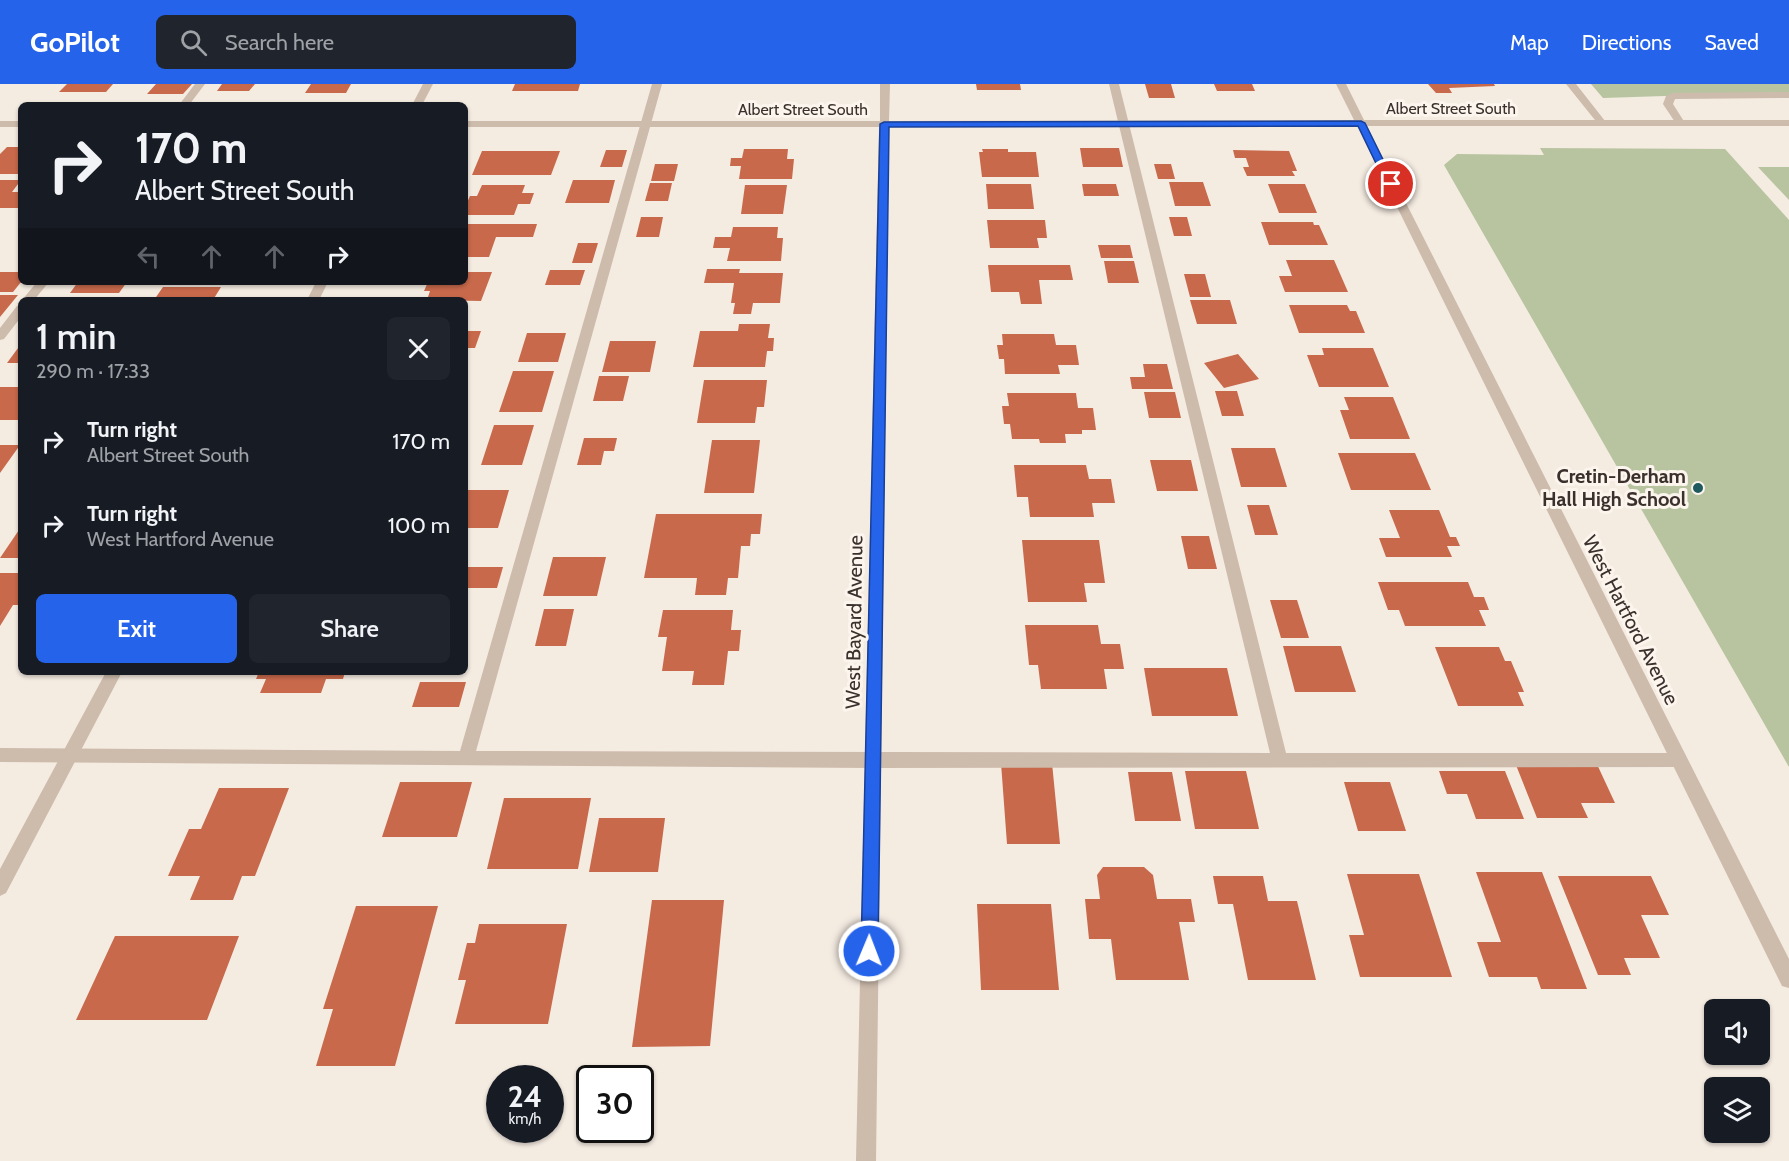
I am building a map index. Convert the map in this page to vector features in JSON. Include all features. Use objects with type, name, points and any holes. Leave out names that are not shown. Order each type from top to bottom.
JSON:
[{"type":"street","points":[[186,102],[201,84]]},
{"type":"street","points":[[419,102],[428,84]]},
{"type":"street","points":[[466,759],[657,84]]},
{"type":"street","name":"West Bayard Avenue","points":[[866,1161],[885,84]]},
{"type":"street","points":[[1114,84],[1280,760]]},
{"type":"street","name":"West Hartford Avenue","points":[[1341,84],[1789,980]]},
{"type":"street","points":[[1571,84],[1602,123]]},
{"type":"street","points":[[1680,123],[1668,104],[1669,98],[1673,96],[1789,95]]},
{"type":"street","name":"Albert Street South","points":[[468,124],[1789,123]]},
{"type":"street","points":[[0,124],[18,124]]},
{"type":"street","points":[[30,297],[40,285]]},
{"type":"street","points":[[0,336],[18,313]]},
{"type":"street","points":[[0,887],[112,675]]},
{"type":"street","points":[[0,755],[873,761],[1679,760]]},
{"type":"green space","points":[[1591,84],[1789,84],[1789,92],[1603,98]]},
{"type":"green space","name":"Cretin-Derham Hall High School","points":[[1540,148],[1725,149],[1789,220],[1789,767],[1444,165],[1457,154],[1544,155]]},
{"type":"green space","points":[[1758,167],[1789,167],[1789,200]]},
{"type":"building","points":[[67,84],[113,84],[106,92],[59,92]]},
{"type":"building","points":[[156,84],[192,84],[183,94],[147,94]]},
{"type":"building","points":[[222,84],[255,84],[249,91],[217,91]]},
{"type":"building","points":[[311,84],[351,84],[346,93],[305,93]]},
{"type":"building","points":[[515,84],[580,84],[578,91],[512,91]]},
{"type":"building","points":[[976,84],[1020,84],[1021,90],[977,90]]},
{"type":"building","points":[[1145,84],[1171,84],[1175,98],[1149,98]]},
{"type":"building","points":[[1214,84],[1252,84],[1255,91],[1217,91]]},
{"type":"building","points":[[1428,84],[1494,84],[1495,86],[1449,88],[1452,93],[1436,93]]},
{"type":"building","points":[[7,147],[18,147],[18,174],[0,174],[0,154]]},
{"type":"building","points":[[1080,148],[1119,148],[1123,167],[1083,167]]},
{"type":"building","points":[[744,149],[788,149],[787,159],[794,159],[792,179],[739,179],[741,166],[730,166],[731,158],[742,158]]},
{"type":"building","points":[[982,149],[1036,152],[1039,177],[982,177],[979,152],[983,152]]},
{"type":"building","points":[[606,150],[627,150],[622,167],[600,167]]},
{"type":"building","points":[[1233,150],[1289,151],[1297,171],[1292,171],[1295,176],[1247,176],[1243,167],[1249,167],[1246,158],[1235,158]]},
{"type":"building","points":[[482,151],[560,151],[551,175],[472,175]]},
{"type":"building","points":[[655,164],[678,164],[674,181],[651,181]]},
{"type":"building","points":[[1154,164],[1171,164],[1175,179],[1158,179]]},
{"type":"building","points":[[0,180],[18,180],[12,192],[18,192],[18,208],[0,208]]},
{"type":"building","points":[[573,180],[615,180],[609,203],[565,203]]},
{"type":"building","points":[[1169,182],[1203,182],[1211,206],[1175,206]]},
{"type":"building","points":[[650,183],[672,183],[668,201],[645,201]]},
{"type":"building","points":[[986,184],[1031,184],[1034,209],[988,209]]},
{"type":"building","points":[[1082,184],[1116,184],[1119,196],[1084,196]]},
{"type":"building","points":[[1268,184],[1305,184],[1317,213],[1279,213]]},
{"type":"building","points":[[482,185],[525,185],[522,193],[534,193],[530,204],[518,204],[514,215],[468,215],[470,196],[477,196]]},
{"type":"building","points":[[745,185],[787,185],[783,214],[741,214]]},
{"type":"building","points":[[641,217],[663,217],[659,237],[636,237]]},
{"type":"building","points":[[1169,217],[1187,217],[1192,236],[1174,236]]},
{"type":"building","points":[[987,220],[1045,220],[1047,238],[1037,238],[1039,248],[990,248]]},
{"type":"building","points":[[1261,222],[1313,222],[1314,225],[1319,225],[1328,245],[1269,245]]},
{"type":"building","points":[[468,224],[537,224],[533,237],[496,237],[489,257],[468,257]]},
{"type":"building","points":[[733,227],[778,227],[777,238],[783,238],[781,261],[727,261],[730,248],[713,248],[715,237],[731,237]]},
{"type":"building","points":[[578,243],[598,243],[592,263],[572,263]]},
{"type":"building","points":[[1098,245],[1130,245],[1133,258],[1101,258]]},
{"type":"building","points":[[1286,260],[1334,260],[1348,292],[1285,292],[1279,276],[1292,276]]},
{"type":"building","points":[[1104,261],[1134,261],[1139,283],[1108,283]]},
{"type":"building","points":[[988,265],[1070,265],[1073,280],[1039,280],[1042,304],[1021,304],[1019,292],[991,292]]},
{"type":"building","points":[[707,269],[740,269],[739,273],[783,273],[780,303],[753,303],[751,314],[733,314],[735,303],[731,303],[734,283],[704,283]]},
{"type":"building","points":[[550,270],[585,270],[580,285],[545,285]]},
{"type":"building","points":[[0,272],[18,272],[19,285],[13,292],[0,292]]},
{"type":"building","points":[[468,272],[492,272],[481,301],[468,301],[468,297],[428,297],[430,291],[424,291],[427,285],[468,285]]},
{"type":"building","points":[[1184,274],[1205,274],[1211,297],[1190,297]]},
{"type":"building","points":[[76,285],[125,285],[119,293],[70,293]]},
{"type":"building","points":[[163,287],[221,287],[215,297],[156,297]]},
{"type":"building","points":[[0,295],[18,295],[0,317]]},
{"type":"building","points":[[1190,300],[1230,300],[1237,324],[1197,324]]},
{"type":"building","points":[[1289,305],[1347,305],[1350,311],[1356,311],[1365,333],[1299,333]]},
{"type":"building","points":[[739,324],[770,324],[768,338],[774,338],[773,351],[767,351],[765,367],[693,367],[700,331],[738,331]]},
{"type":"building","points":[[468,331],[481,331],[475,348],[468,348]]},
{"type":"building","points":[[527,333],[566,333],[558,362],[518,362]]},
{"type":"building","points":[[1002,334],[1054,334],[1056,345],[1076,345],[1079,365],[1058,365],[1060,374],[1005,374],[1004,359],[999,359],[997,345],[1003,345]]},
{"type":"building","points":[[610,341],[656,341],[650,372],[602,372]]},
{"type":"building","points":[[18,348],[18,363],[7,363]]},
{"type":"building","points":[[1322,348],[1373,348],[1389,387],[1319,387],[1307,355],[1324,355]]},
{"type":"building","points":[[1238,354],[1259,379],[1224,388],[1204,363]]},
{"type":"building","points":[[1143,364],[1167,364],[1173,389],[1132,389],[1130,377],[1145,377]]},
{"type":"building","points":[[513,371],[554,371],[542,412],[499,412]]},
{"type":"building","points":[[599,376],[629,376],[623,401],[593,401]]},
{"type":"building","points":[[704,380],[767,380],[764,407],[757,407],[755,423],[697,423]]},
{"type":"building","points":[[0,387],[18,387],[18,420],[0,420]]},
{"type":"building","points":[[1215,391],[1237,391],[1244,416],[1222,416]]},
{"type":"building","points":[[1144,392],[1175,392],[1181,418],[1149,418]]},
{"type":"building","points":[[1007,393],[1076,393],[1078,408],[1093,408],[1096,430],[1082,430],[1082,434],[1065,434],[1066,443],[1040,443],[1039,439],[1012,439],[1010,424],[1004,424],[1002,406],[1009,406]]},
{"type":"building","points":[[1344,397],[1393,397],[1410,439],[1350,439],[1340,410],[1349,410]]},
{"type":"building","points":[[494,425],[534,425],[522,465],[481,465]]},
{"type":"building","points":[[584,438],[617,438],[614,451],[604,451],[601,465],[577,465]]},
{"type":"building","points":[[712,440],[760,440],[754,493],[704,493]]},
{"type":"building","points":[[0,445],[18,445],[18,448],[0,473]]},
{"type":"building","points":[[1231,448],[1275,448],[1287,487],[1241,487]]},
{"type":"building","points":[[1338,453],[1415,453],[1431,490],[1351,490]]},
{"type":"building","points":[[1150,460],[1191,460],[1198,491],[1157,491]]},
{"type":"building","points":[[1014,465],[1086,465],[1089,479],[1111,479],[1115,503],[1092,503],[1094,517],[1030,517],[1028,497],[1017,497]]},
{"type":"building","points":[[468,490],[509,490],[498,528],[468,528]]},
{"type":"building","points":[[1247,505],[1269,505],[1278,535],[1255,535]]},
{"type":"building","points":[[1389,510],[1439,510],[1450,537],[1456,537],[1460,546],[1447,546],[1452,557],[1386,557],[1379,538],[1400,538]]},
{"type":"building","points":[[656,514],[762,514],[760,534],[751,534],[750,546],[741,546],[738,578],[728,578],[726,595],[695,595],[697,578],[644,578]]},
{"type":"building","points":[[18,531],[18,558],[0,558]]},
{"type":"building","points":[[1181,536],[1209,536],[1217,569],[1188,569]]},
{"type":"building","points":[[1022,540],[1099,540],[1105,583],[1084,583],[1087,602],[1028,602]]},
{"type":"building","points":[[553,557],[606,557],[597,596],[543,596]]},
{"type":"building","points":[[468,567],[503,567],[497,588],[468,588]]},
{"type":"building","points":[[0,573],[18,573],[18,605],[13,605],[0,626]]},
{"type":"building","points":[[1378,582],[1468,582],[1474,597],[1484,597],[1489,610],[1479,610],[1486,626],[1405,626],[1399,610],[1388,610]]},
{"type":"building","points":[[1270,600],[1297,600],[1309,638],[1281,638]]},
{"type":"building","points":[[544,609],[574,609],[566,646],[535,646]]},
{"type":"building","points":[[663,610],[733,610],[731,630],[741,630],[739,651],[728,651],[724,685],[692,685],[694,671],[662,671],[667,637],[658,637]]},
{"type":"building","points":[[1025,625],[1098,625],[1101,644],[1120,644],[1124,669],[1104,669],[1107,689],[1041,689],[1038,665],[1029,665]]},
{"type":"building","points":[[1283,646],[1341,646],[1356,692],[1295,692]]},
{"type":"building","points":[[1435,647],[1499,647],[1505,661],[1511,661],[1524,692],[1518,692],[1524,706],[1458,706]]},
{"type":"building","points":[[1144,668],[1227,668],[1238,716],[1152,716]]},
{"type":"building","points":[[258,675],[344,675],[343,679],[326,679],[321,693],[260,693],[266,679],[256,679]]},
{"type":"building","points":[[420,682],[466,682],[459,707],[412,707]]},
{"type":"building","points":[[1514,760],[1595,760],[1615,803],[1581,803],[1588,818],[1537,818]]},
{"type":"building","points":[[1001,763],[1052,763],[1060,844],[1007,844]]},
{"type":"building","points":[[1185,771],[1246,771],[1259,829],[1195,829]]},
{"type":"building","points":[[1439,771],[1505,771],[1524,819],[1476,819],[1467,794],[1447,794]]},
{"type":"building","points":[[1128,772],[1172,772],[1181,821],[1135,821]]},
{"type":"building","points":[[400,782],[472,782],[457,837],[382,837]]},
{"type":"building","points":[[1344,782],[1390,782],[1406,831],[1358,831]]},
{"type":"building","points":[[219,788],[289,788],[255,876],[242,876],[233,900],[190,900],[200,876],[168,876],[189,829],[201,829]]},
{"type":"building","points":[[504,798],[591,798],[578,869],[487,869]]},
{"type":"building","points":[[599,818],[665,818],[658,872],[589,872]]},
{"type":"building","points":[[1103,867],[1144,867],[1153,875],[1157,899],[1191,899],[1195,922],[1179,922],[1189,980],[1116,980],[1111,939],[1089,939],[1085,899],[1100,899],[1097,875]]},
{"type":"building","points":[[1476,872],[1542,872],[1587,989],[1541,989],[1537,977],[1489,977],[1477,942],[1501,942]]},
{"type":"building","points":[[1347,874],[1419,874],[1452,977],[1360,977],[1349,935],[1364,935]]},
{"type":"building","points":[[1213,876],[1263,876],[1268,901],[1297,901],[1316,980],[1248,980],[1233,904],[1218,904]]},
{"type":"building","points":[[1558,876],[1651,876],[1669,915],[1641,915],[1660,958],[1624,958],[1631,975],[1598,975]]},
{"type":"building","points":[[652,900],[724,900],[710,1046],[632,1047]]},
{"type":"building","points":[[977,904],[1051,904],[1059,990],[981,990]]},
{"type":"building","points":[[356,906],[438,906],[395,1066],[316,1066],[333,1009],[323,1009]]},
{"type":"building","points":[[479,924],[567,924],[548,1024],[455,1024],[466,980],[458,980],[467,943],[475,943]]},
{"type":"building","points":[[115,936],[239,936],[207,1020],[76,1020]]},
{"type":"place","name":"Cretin-Derham Hall High School","points":[[1698,488]]},
{"type":"route","points":[[869,951],[884,124],[1361,123],[1391,184]]}]
